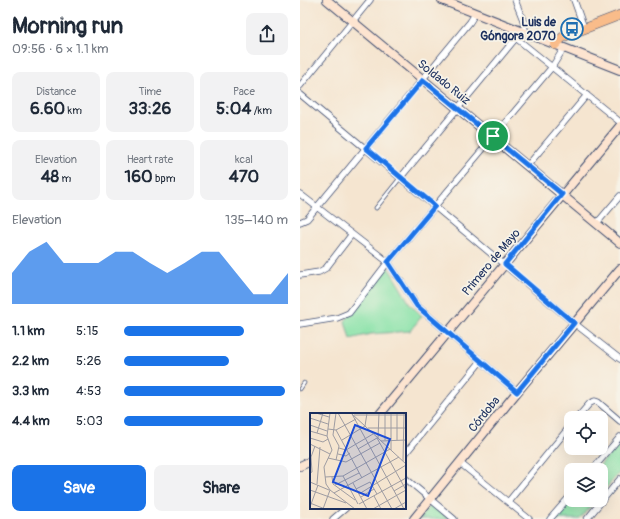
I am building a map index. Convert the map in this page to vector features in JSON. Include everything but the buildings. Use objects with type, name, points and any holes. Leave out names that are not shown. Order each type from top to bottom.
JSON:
[{"type":"main road","name":"Soldado Ruiz","points":[[327,0],[493,136],[620,243]]},
{"type":"main road","points":[[442,0],[620,70]]},
{"type":"main road","points":[[560,46],[563,37],[620,15]]},
{"type":"main road","name":"Primero de Mayo","points":[[381,413],[620,126]]},
{"type":"main road","name":"Córdoba","points":[[414,519],[517,392],[620,269]]},
{"type":"main road","points":[[300,466],[310,461]]},
{"type":"street","points":[[300,86],[370,0]]},
{"type":"street","points":[[515,0],[523,20],[526,33]]},
{"type":"street","points":[[574,0],[584,28]]},
{"type":"street","points":[[300,222],[307,219],[423,80],[475,14]]},
{"type":"street","points":[[514,29],[516,38],[620,122]]},
{"type":"street","points":[[400,178],[516,38]]},
{"type":"street","points":[[300,324],[337,318],[346,315],[388,262],[552,67],[560,46]]},
{"type":"street","points":[[300,94],[574,323],[620,359]]},
{"type":"street","points":[[528,166],[587,95]]},
{"type":"street","points":[[300,194],[388,262],[413,302],[517,392]]},
{"type":"street","points":[[597,223],[620,196]]},
{"type":"street","points":[[300,275],[319,272],[326,268],[352,234]]},
{"type":"street","points":[[406,453],[481,361]]},
{"type":"street","points":[[583,411],[590,403],[595,401],[620,421]]},
{"type":"street","points":[[508,502],[564,434]]},
{"type":"street","points":[[598,463],[620,437]]},
{"type":"street","points":[[460,463],[529,519]]},
{"type":"street","points":[[406,479],[454,519]]},
{"type":"street","points":[[587,519],[620,479]]},
{"type":"street","points":[[550,519],[564,503]]},
{"type":"street","points":[[334,519],[345,509]]},
{"type":"lane","points":[[376,208],[400,178]]},
{"type":"lane","points":[[300,389],[304,383]]},
{"type":"green space","points":[[388,267],[410,304],[422,316],[410,331],[371,334],[350,339],[345,321]]},
{"type":"green space","points":[[620,441],[620,472],[608,486],[608,463],[602,463]]},
{"type":"green space","points":[[431,504],[449,519],[419,519]]},
{"type":"green space","points":[[565,507],[590,507],[580,519],[555,519]]},
{"type":"place","name":"Luis de Góngora 2070","points":[[572,29]]},
{"type":"route","points":[[423,80],[493,136],[562,194],[505,264],[574,323],[517,392],[413,302],[388,262],[435,206],[366,148],[423,80]]}]
